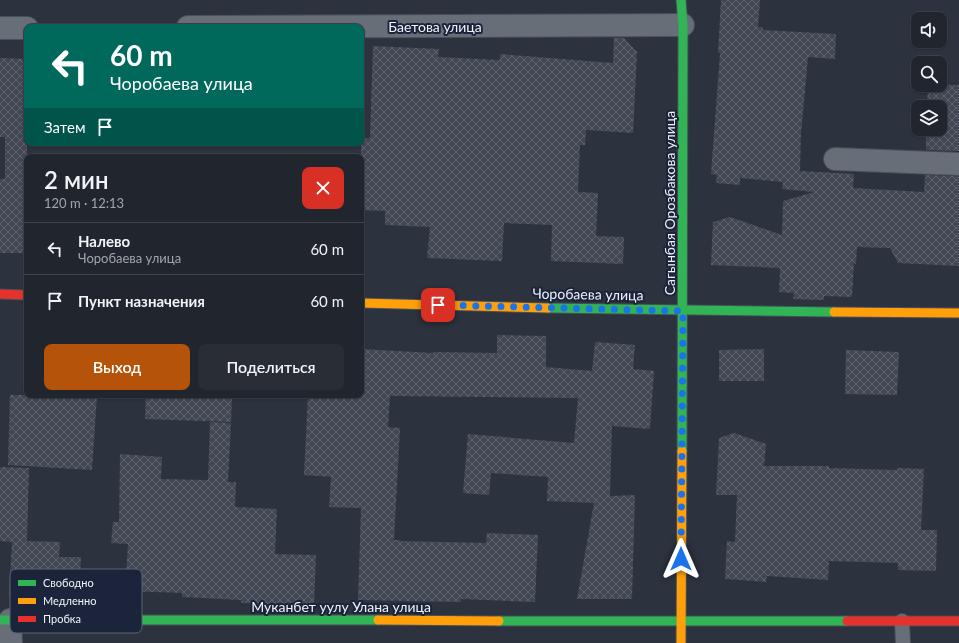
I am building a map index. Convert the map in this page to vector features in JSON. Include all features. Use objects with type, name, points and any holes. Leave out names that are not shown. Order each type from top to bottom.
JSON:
[{"type":"street","name":"Сагынбая Орозбакова улица","points":[[681,0],[683,24],[681,643]]},
{"type":"street","name":"Баетова улица","points":[[364,26],[683,24]]},
{"type":"street","points":[[0,28],[24,28]]},
{"type":"street","points":[[835,159],[959,164]]},
{"type":"street","points":[[0,294],[24,295]]},
{"type":"street","name":"Чоробаева улица","points":[[364,303],[683,311],[959,313]]},
{"type":"street","points":[[5,620],[11,643]]},
{"type":"street","name":"Муканбет уулу Улана улица","points":[[142,620],[959,621]]},
{"type":"lane","points":[[902,621],[903,643]]},
{"type":"building","points":[[721,0],[760,0],[758,27],[763,27],[763,30],[836,34],[835,59],[808,57],[801,134],[800,171],[854,174],[853,188],[924,192],[925,175],[959,176],[959,266],[898,263],[890,248],[857,247],[856,264],[854,263],[852,297],[824,296],[824,300],[793,299],[794,293],[779,292],[780,268],[711,265],[713,222],[730,217],[782,235],[783,201],[814,192],[782,189],[783,182],[740,178],[740,185],[716,183],[717,175],[711,174],[720,53],[718,53]]},
{"type":"building","points":[[614,38],[624,38],[637,52],[633,133],[586,130],[585,145],[580,145],[578,192],[598,193],[596,236],[624,237],[623,264],[551,261],[552,225],[504,223],[502,261],[427,258],[430,227],[385,225],[385,211],[364,210],[364,154],[361,154],[361,146],[364,146],[364,138],[370,138],[373,46],[439,49],[438,57],[500,60],[500,54],[613,63]]},
{"type":"building","points":[[0,58],[24,59],[24,146],[27,146],[27,154],[24,154],[24,253],[0,253],[0,179],[5,179],[5,137],[0,137]]},
{"type":"building","points":[[947,85],[959,85],[959,151],[926,150],[926,136],[947,136],[947,100],[927,100],[928,92],[947,92]]},
{"type":"building","points":[[497,335],[546,336],[546,367],[592,371],[595,342],[635,345],[633,369],[654,371],[650,429],[612,426],[610,496],[635,495],[632,599],[577,599],[594,503],[547,501],[548,477],[491,473],[489,495],[463,493],[468,434],[574,443],[578,398],[390,396],[388,427],[400,428],[394,540],[486,543],[487,533],[538,535],[535,602],[461,599],[461,602],[358,600],[361,508],[329,507],[331,477],[304,475],[308,398],[364,398],[364,349],[433,353],[497,353]]},
{"type":"building","points":[[764,349],[764,381],[719,381],[719,350]]},
{"type":"building","points":[[846,350],[899,352],[897,395],[845,394]]},
{"type":"building","points":[[10,395],[24,395],[24,398],[97,398],[92,470],[8,465]]},
{"type":"building","points":[[146,398],[232,398],[231,422],[145,419]]},
{"type":"building","points":[[210,422],[231,423],[228,482],[236,482],[235,507],[277,509],[275,554],[316,555],[314,606],[241,603],[241,600],[182,597],[182,593],[142,592],[142,569],[126,569],[128,544],[111,543],[113,522],[119,522],[120,454],[162,457],[161,479],[208,480]]},
{"type":"building","points":[[734,433],[766,444],[764,466],[829,466],[829,468],[897,470],[897,468],[924,469],[921,530],[937,530],[936,571],[898,570],[898,563],[829,561],[828,580],[767,576],[766,582],[725,579],[727,541],[735,542],[737,495],[716,495],[719,438]]},
{"type":"building","points":[[0,467],[29,468],[27,541],[60,542],[59,557],[81,557],[80,569],[10,569],[12,542],[0,541]]},
{"type":"traffic: fast","points":[[681,0],[683,25],[682,451]]},
{"type":"traffic: fast","points":[[548,308],[834,312]]},
{"type":"traffic: fast","points":[[0,620],[10,620]]},
{"type":"traffic: fast","points":[[142,620],[378,620]]},
{"type":"traffic: fast","points":[[499,621],[847,621]]},
{"type":"traffic: slow","points":[[364,303],[548,308]]},
{"type":"traffic: slow","points":[[834,312],[959,313]]},
{"type":"traffic: slow","points":[[681,643],[682,451]]},
{"type":"traffic: slow","points":[[378,620],[499,621]]},
{"type":"traffic: jam","points":[[0,294],[24,295]]},
{"type":"traffic: jam","points":[[847,621],[959,621]]},
{"type":"route","points":[[438,305],[683,311],[681,559]]}]
